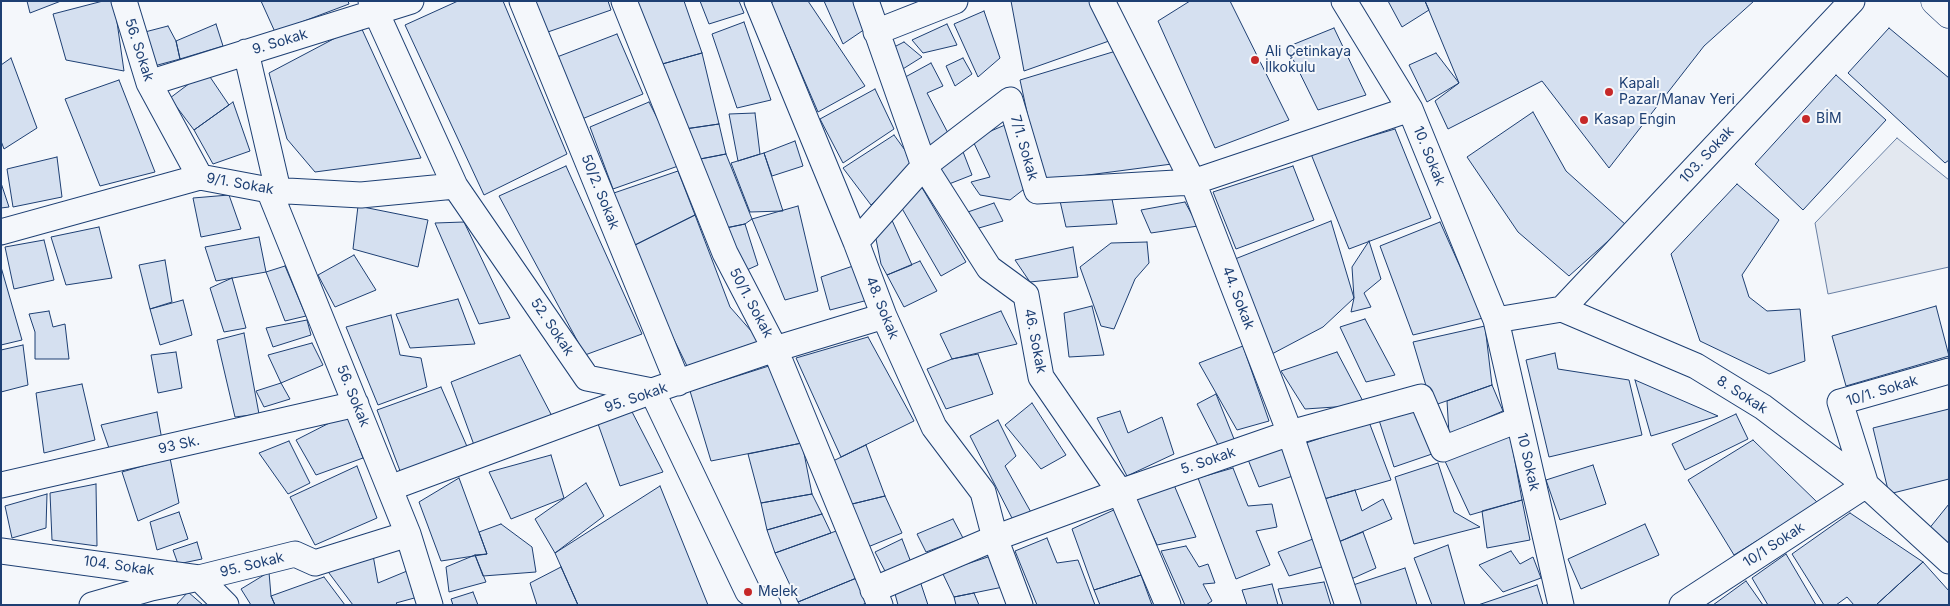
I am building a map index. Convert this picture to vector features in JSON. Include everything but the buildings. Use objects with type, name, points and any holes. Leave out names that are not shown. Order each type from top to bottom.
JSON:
[{"type":"street","name":"56. Sokak","points":[[124,1],[149,83],[200,176]]},
{"type":"street","name":"9. Sokak","points":[[149,83],[246,52],[373,7],[411,1]]},
{"type":"street","name":"50/2. Sokak","points":[[522,1],[678,383]]},
{"type":"street","name":"50/1. Sokak","points":[[624,1],[725,253],[775,349],[876,598]]},
{"type":"street","name":"48. Sokak","points":[[757,1],[856,242],[884,316],[934,427],[983,492],[995,538],[1020,605]]},
{"type":"street","name":"46. Sokak","points":[[866,1],[924,166],[989,268],[1026,295],[1041,377],[1120,492],[1168,605]]},
{"type":"street","points":[[876,32],[955,1]]},
{"type":"street","name":"44. Sokak","points":[[1102,1],[1193,182],[1290,433],[1348,605]]},
{"type":"street","name":"10. Sokak","points":[[1344,1],[1410,108],[1496,320]]},
{"type":"street","name":"103. Sokak","points":[[1562,309],[1852,1]]},
{"type":"street","points":[[1935,1],[1949,14]]},
{"type":"street","name":"52. Sokak","points":[[373,7],[455,186],[587,378],[652,391]]},
{"type":"street","name":"56. Sokak","points":[[246,52],[274,190],[408,534],[430,605]]},
{"type":"street","name":"7/1. Sokak","points":[[856,242],[924,166],[1010,100],[1037,191],[1193,182]]},
{"type":"street","points":[[1193,182],[1410,108]]},
{"type":"street","name":"9/1. Sokak","points":[[1,232],[200,176],[274,190],[361,195],[455,186]]},
{"type":"street","points":[[1496,320],[1562,309]]},
{"type":"street","name":"8. Sokak","points":[[1562,309],[1696,366],[1763,407],[1866,486],[1949,561]]},
{"type":"street","name":"95. Sokak","points":[[390,488],[652,391],[775,349],[884,316]]},
{"type":"street","name":"10 Sokak","points":[[1496,320],[1561,605]]},
{"type":"street","name":"10/1. Sokak","points":[[1866,486],[1840,402],[1949,371]]},
{"type":"street","points":[[652,391],[750,600]]},
{"type":"street","name":"5. Sokak","points":[[876,598],[995,538],[1290,433],[1421,397],[1443,449],[1518,420]]},
{"type":"street","name":"93 Sk.","points":[[1,485],[356,404]]},
{"type":"street","name":"10/1 Sokak","points":[[1682,605],[1866,486]]},
{"type":"street","name":"95. Sokak","points":[[92,605],[153,596],[199,578],[295,554],[315,564],[408,534]]},
{"type":"street","name":"104. Sokak","points":[[1,551],[199,578]]},
{"type":"street","points":[[199,578],[226,605]]},
{"type":"shaded area","points":[[1897,138],[1949,180],[1949,267],[1828,294],[1815,223]]},
{"type":"place","name":"Ali Çetinkaya İlkokulu","points":[[1255,60]]},
{"type":"place","name":"Kapalı Pazar/Manav Yeri","points":[[1609,92]]},
{"type":"place","name":"BİM","points":[[1806,119]]},
{"type":"place","name":"Kasap Engin","points":[[1584,120]]},
{"type":"place","name":"Melek","points":[[748,592]]}]
